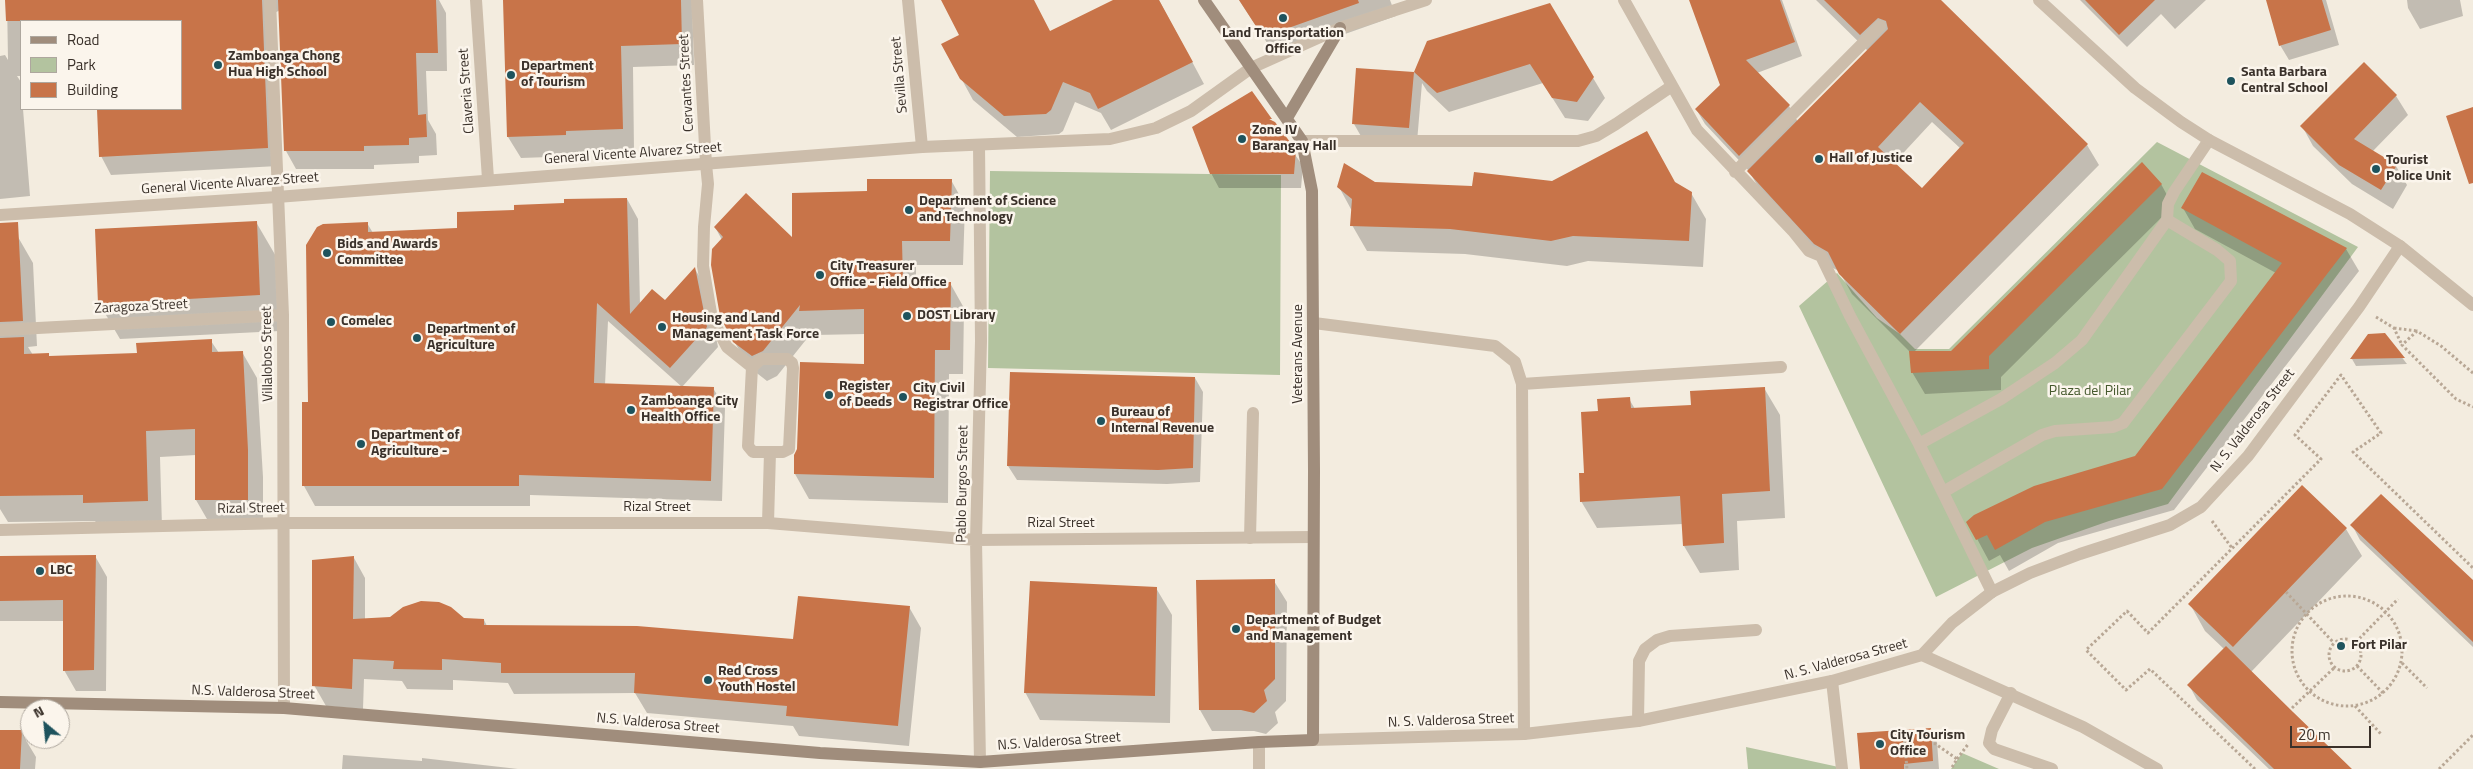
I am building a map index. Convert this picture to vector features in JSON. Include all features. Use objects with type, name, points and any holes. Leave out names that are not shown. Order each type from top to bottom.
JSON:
[{"type":"main road","name":"Veterans Avenue","points":[[1204,0],[1302,141],[1312,191],[1314,323],[1312,740]]},
{"type":"main road","points":[[1287,118],[1340,28]]},
{"type":"main road","name":"N.S. Valderosa Street","points":[[0,702],[284,708],[982,766],[1259,742],[1312,740]]},
{"type":"street","name":"Villalobos Street","points":[[270,0],[283,315],[284,708]]},
{"type":"street","name":"Claveria Street","points":[[476,0],[488,179]]},
{"type":"street","name":"Cervantes Street","points":[[697,0],[708,184],[703,266],[712,318],[727,347],[752,367]]},
{"type":"street","name":"Sevilla Street","points":[[908,0],[922,147]]},
{"type":"street","name":"General Vicente Alvarez Street","points":[[0,215],[277,197],[488,179],[922,147],[1110,139],[1156,128],[1191,111],[1251,68],[1340,28],[1426,0]]},
{"type":"street","points":[[1624,0],[1697,130],[1793,231],[1809,252],[1821,256],[1850,316],[1919,444],[1992,592]]},
{"type":"street","points":[[2039,0],[2134,88],[2209,140],[2350,214],[2400,246],[2473,305]]},
{"type":"street","points":[[1735,172],[1880,26]]},
{"type":"street","points":[[1302,141],[1578,141],[1596,136],[1672,86]]},
{"type":"street","points":[[1919,444],[2001,400],[2047,368],[2082,340],[2167,220],[2168,204],[2174,192],[2209,140]]},
{"type":"street","name":"Pablo Burgos Street","points":[[979,145],[981,341],[976,540],[982,766]]},
{"type":"street","points":[[1943,492],[2042,435],[2055,431],[2113,427],[2123,422],[2231,280],[2230,261],[2217,250],[2167,220]]},
{"type":"street","name":"N. S. Valderosa Street","points":[[1312,740],[1524,734],[1638,721],[1732,704],[1832,681],[1922,655],[1952,623],[1992,592],[2030,573],[2080,554],[2170,525],[2202,507],[2248,456],[2359,307],[2400,246]]},
{"type":"street","name":"Zaragoza Street","points":[[0,330],[283,315]]},
{"type":"street","points":[[1314,323],[1495,346],[1515,362],[1522,384],[1524,734]]},
{"type":"street","points":[[761,359],[787,359],[792,363],[793,368],[789,449],[783,452],[770,452],[753,452],[748,446],[752,367],[761,359]]},
{"type":"street","points":[[1522,384],[1781,367]]},
{"type":"street","points":[[1250,538],[1253,413]]},
{"type":"street","points":[[768,523],[770,452]]},
{"type":"street","name":"Rizal Street","points":[[0,530],[284,523],[768,523],[976,540],[1313,538]]},
{"type":"street","points":[[1638,721],[1639,661],[1644,649],[1657,640],[1670,636],[1756,630]]},
{"type":"street","points":[[1922,655],[2011,693],[2083,727],[2158,769]]},
{"type":"street","points":[[1832,681],[1842,769]]},
{"type":"street","points":[[2011,693],[1992,730],[1989,743],[1994,749],[2052,769]]},
{"type":"street","points":[[1258,769],[1259,742]]},
{"type":"path","points":[[2359,307],[2394,328],[2417,331],[2473,374]]},
{"type":"path","points":[[2394,328],[2402,345],[2456,399],[2473,408]]},
{"type":"path","points":[[2402,345],[2417,331]]},
{"type":"path","points":[[2255,769],[2150,670],[2126,690],[2086,650],[2126,611],[2148,633],[2321,459],[2295,434],[2341,375],[2381,433],[2353,452],[2473,568]]},
{"type":"path","points":[[2202,507],[2232,548]]},
{"type":"path","points":[[2286,592],[2334,643]]},
{"type":"path","points":[[2362,597],[2388,612],[2402,636],[2402,663],[2384,694],[2355,706],[2331,704],[2310,692],[2297,675],[2292,654],[2295,633],[2306,614],[2332,598],[2362,597]]},
{"type":"path","points":[[2356,642],[2388,612],[2398,599]]},
{"type":"path","points":[[2345,639],[2356,642],[2361,649],[2361,658],[2357,666],[2350,670],[2342,671],[2335,667],[2330,660],[2329,651],[2334,643],[2345,639]]},
{"type":"path","points":[[2402,663],[2427,688]]},
{"type":"path","points":[[2357,666],[2384,694]]},
{"type":"path","points":[[2292,708],[2335,667]]},
{"type":"path","points":[[2355,706],[2381,734]]},
{"type":"path","points":[[2438,769],[2473,735]]},
{"type":"path","points":[[1904,736],[1907,769]]},
{"type":"path","points":[[1934,743],[1957,759],[1951,769]]},
{"type":"green space","name":"Plaza del Pilar","points":[[2157,142],[2358,247],[2168,504],[2109,521],[2032,548],[1936,597],[1799,306],[1837,273],[1877,318],[1900,334],[1915,349],[1949,349]]},
{"type":"green space","points":[[990,171],[1281,175],[1280,375],[988,368]]},
{"type":"green space","points":[[1746,747],[1848,769],[1748,769]]},
{"type":"green space","points":[[1962,753],[1999,769],[1951,769]]},
{"type":"building","points":[[5,0],[262,0],[268,148],[99,157],[97,110],[182,110],[182,20],[6,21]]},
{"type":"building","points":[[278,0],[436,0],[438,53],[416,53],[418,115],[426,114],[427,137],[409,138],[409,145],[364,146],[364,151],[284,151]]},
{"type":"building","points":[[503,0],[681,0],[682,44],[621,46],[623,129],[566,131],[566,135],[507,137]]},
{"type":"building","points":[[941,0],[1034,0],[1050,31],[1113,0],[1159,0],[1193,62],[1098,109],[1090,93],[1063,82],[1051,110],[1046,114],[1004,116],[960,79],[941,44],[959,35]]},
{"type":"building","name":"Land Transportation Office","points":[[1239,0],[1358,0],[1359,3],[1263,37]]},
{"type":"building","points":[[1689,0],[1780,0],[1795,42],[1746,60],[1790,105],[1739,156],[1695,109],[1720,85]]},
{"type":"building","name":"Hall of Justice","points":[[1824,0],[1941,0],[2088,144],[1900,334],[1839,274],[1828,252],[1814,244],[1747,171],[1888,29],[1886,21],[1878,18],[1860,35]],"holes":[[[1920,102],[1964,143],[1922,188],[1878,147]]]},
{"type":"building","points":[[2085,0],[2155,0],[2119,35]]},
{"type":"building","points":[[2266,0],[2322,0],[2331,30],[2279,46]]},
{"type":"building","points":[[1550,3],[1594,77],[1577,102],[1552,98],[1530,64],[1437,93],[1414,72],[1427,41]]},
{"type":"building","points":[[2364,62],[2397,95],[2354,139],[2397,165],[2381,190],[2339,165],[2300,126]]},
{"type":"building","points":[[1356,68],[1414,72],[1409,128],[1352,124]]},
{"type":"building","name":"Zone IV Barangay Hall","points":[[1252,91],[1272,119],[1269,119],[1275,122],[1296,150],[1294,174],[1210,174],[1192,127]]},
{"type":"building","points":[[2473,107],[2473,183],[2469,184],[2446,116]]},
{"type":"building","points":[[1647,131],[1675,182],[1692,192],[1689,241],[1573,236],[1551,241],[1450,229],[1350,226],[1352,199],[1337,187],[1344,163],[1375,182],[1472,186],[1474,172],[1552,181]]},
{"type":"building","points":[[2142,162],[2162,184],[1989,356],[1989,369],[1911,373],[1909,351],[1951,351]]},
{"type":"building","points":[[2202,172],[2347,248],[2162,489],[2045,522],[1995,550],[1987,535],[1976,540],[1966,522],[1974,515],[2034,486],[2135,456],[2282,263],[2181,208]]},
{"type":"building","points":[[867,179],[952,179],[950,241],[902,241],[903,282],[951,282],[950,350],[935,350],[934,478],[794,474],[794,455],[797,449],[800,362],[864,364],[864,309],[799,311],[800,305],[763,351],[752,356],[733,342],[720,316],[711,265],[712,249],[723,237],[714,227],[746,193],[792,237],[792,193],[867,191]]},
{"type":"building","points":[[627,198],[630,314],[652,289],[665,300],[695,267],[707,327],[670,368],[597,303],[594,383],[714,387],[711,481],[519,475],[519,486],[302,486],[302,402],[308,402],[306,245],[317,227],[323,224],[368,222],[368,232],[457,228],[457,212],[514,210],[514,205],[564,203],[564,199]]},
{"type":"building","points":[[257,221],[260,295],[98,304],[95,229]]},
{"type":"building","points":[[18,222],[23,321],[0,322],[0,223]]},
{"type":"building","points":[[2385,333],[2405,358],[2350,359],[2368,334]]},
{"type":"building","points":[[24,337],[24,354],[49,353],[49,356],[137,353],[136,343],[212,339],[212,352],[243,351],[248,450],[248,500],[195,500],[195,429],[146,431],[148,501],[83,503],[83,495],[0,496],[0,338]]},
{"type":"building","name":"Bureau of Internal Revenue","points":[[1010,372],[1195,377],[1193,468],[1158,470],[1007,466]]},
{"type":"building","points":[[1765,387],[1770,491],[1722,494],[1724,543],[1683,546],[1680,496],[1580,502],[1579,473],[1584,473],[1581,412],[1598,411],[1597,399],[1630,397],[1631,408],[1691,405],[1690,391]]},
{"type":"building","points":[[2302,485],[2347,528],[2233,647],[2188,604]]},
{"type":"building","points":[[2381,494],[2473,580],[2473,642],[2350,525]]},
{"type":"building","points":[[96,555],[94,670],[63,671],[63,600],[0,601],[0,556]]},
{"type":"building","points":[[354,556],[353,619],[390,617],[403,607],[421,601],[439,602],[451,607],[464,618],[484,619],[484,625],[637,626],[793,639],[798,596],[910,606],[898,726],[786,716],[787,706],[634,693],[635,673],[501,673],[501,663],[442,659],[442,670],[393,669],[394,661],[353,659],[352,689],[312,686],[312,560]]},
{"type":"building","name":"Department of Budget and Management","points":[[1275,579],[1275,679],[1264,690],[1267,701],[1254,713],[1241,710],[1199,710],[1196,580]]},
{"type":"building","points":[[1030,581],[1157,587],[1155,696],[1024,693]]},
{"type":"building","points":[[2226,646],[2352,769],[2274,769],[2187,685]]},
{"type":"building","name":"City Tourism Office","points":[[1931,728],[1933,761],[1904,764],[1904,769],[1860,769],[1857,733]]},
{"type":"building","points":[[0,730],[20,730],[20,769],[0,769]]},
{"type":"place","name":"Land Transportation Office","points":[[1283,18]]},
{"type":"place","name":"Zamboanga Chong Hua High School","points":[[218,65]]},
{"type":"place","name":"Department of Tourism","points":[[511,75]]},
{"type":"place","name":"Santa Barbara Central School","points":[[2231,81]]},
{"type":"place","name":"Zone IV Barangay Hall","points":[[1242,139]]},
{"type":"place","name":"Hall of Justice","points":[[1819,159]]},
{"type":"place","name":"Tourist Police Unit","points":[[2376,169]]},
{"type":"place","name":"Department of Science and Technology","points":[[909,210]]},
{"type":"place","name":"Bids and Awards Committee","points":[[327,253]]},
{"type":"place","name":"City Treasurer Office - Field Office","points":[[820,275]]},
{"type":"place","name":"DOST Library","points":[[907,316]]},
{"type":"place","name":"Comelec","points":[[331,322]]},
{"type":"place","name":"Housing and Land Management Task Force","points":[[662,327]]},
{"type":"place","name":"Department of Agriculture","points":[[417,338]]},
{"type":"place","name":"Register of Deeds","points":[[829,395]]},
{"type":"place","name":"City Civil Registrar Office","points":[[903,397]]},
{"type":"place","name":"Zamboanga City Health Office","points":[[631,410]]},
{"type":"place","name":"Bureau of Internal Revenue","points":[[1101,421]]},
{"type":"place","name":"Department of Agriculture -","points":[[361,444]]},
{"type":"place","name":"LBC","points":[[40,571]]},
{"type":"place","name":"Department of Budget and Management","points":[[1236,629]]},
{"type":"place","name":"Fort Pilar","points":[[2341,646]]},
{"type":"place","name":"Red Cross Youth Hostel","points":[[708,680]]},
{"type":"place","name":"City Tourism Office","points":[[1880,744]]}]
